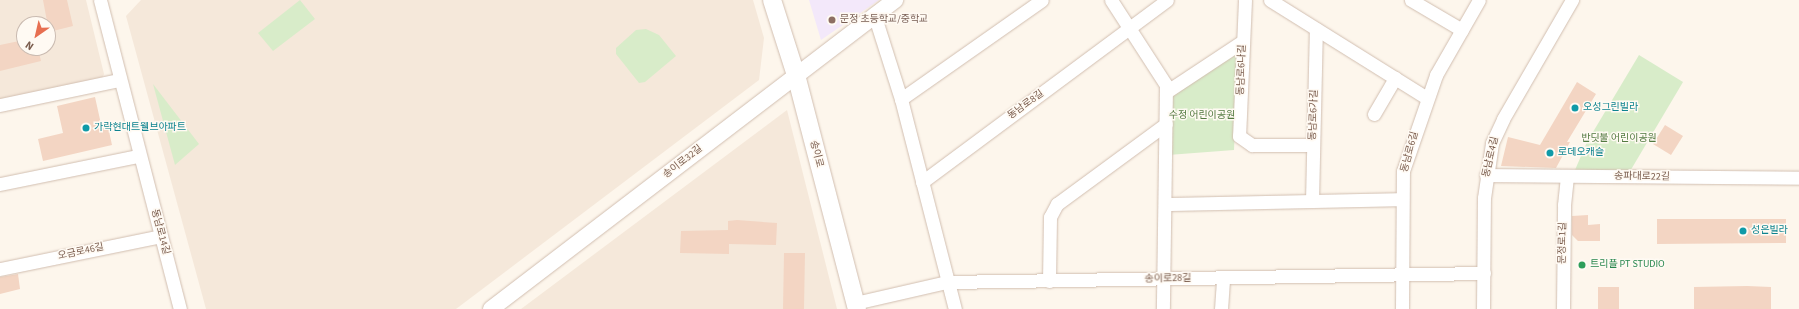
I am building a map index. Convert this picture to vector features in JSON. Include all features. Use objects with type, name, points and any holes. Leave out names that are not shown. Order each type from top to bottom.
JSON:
[{"type":"main road","name":"송이로","points":[[772,0],[796,75],[856,306]]},
{"type":"street","name":"동남로14길","points":[[100,0],[138,156],[180,309]]},
{"type":"street","name":"송이로32길","points":[[491,309],[874,14],[895,0]]},
{"type":"street","points":[[901,100],[1042,0]]},
{"type":"street","points":[[1111,0],[1166,85],[1163,309]]},
{"type":"street","name":"동남로8길","points":[[922,182],[1167,0]]},
{"type":"street","name":"동남로6나길","points":[[1245,0],[1239,136],[1252,145],[1313,145]]},
{"type":"street","points":[[1270,0],[1427,98]]},
{"type":"street","points":[[1411,0],[1462,30]]},
{"type":"street","name":"동남로6길","points":[[1402,309],[1403,171],[1436,75],[1479,0]]},
{"type":"street","name":"동남로4길","points":[[1483,309],[1486,175],[1492,143],[1503,119],[1572,0]]},
{"type":"street","points":[[874,14],[901,100],[955,309]]},
{"type":"street","name":"동남로6가길","points":[[1312,200],[1316,29]]},
{"type":"street","points":[[1166,92],[1243,40]]},
{"type":"street","points":[[1374,114],[1395,78]]},
{"type":"street","points":[[0,106],[119,80]]},
{"type":"street","points":[[1049,281],[1050,217],[1056,204],[1166,124]]},
{"type":"street","points":[[0,184],[138,156]]},
{"type":"street","name":"송파대로22길","points":[[1486,175],[1567,177],[1799,178]]},
{"type":"street","name":"문정로1길","points":[[1563,309],[1564,205],[1567,177]]},
{"type":"street","points":[[1165,204],[1402,199]]},
{"type":"street","name":"오금로46길","points":[[0,269],[161,236]]},
{"type":"street","name":"송이로28길","points":[[856,306],[947,282],[1402,277],[1484,273]]},
{"type":"street","points":[[1221,309],[1223,279]]},
{"type":"shaded area","points":[[0,0],[86,0],[104,74],[102,79],[0,101]]},
{"type":"shaded area","points":[[141,0],[753,0],[764,38],[759,80],[456,309],[206,309],[126,16]]},
{"type":"shaded area","name":"문정 초등학교/중학교","points":[[809,0],[879,0],[821,40]]},
{"type":"shaded area","points":[[787,110],[837,309],[521,309]]},
{"type":"green space","points":[[300,0],[315,19],[273,51],[258,33]]},
{"type":"green space","points":[[646,29],[659,35],[676,56],[645,82],[639,83],[616,54],[616,48],[636,30]]},
{"type":"green space","name":"수정 어린이공원","points":[[1238,51],[1234,150],[1168,155],[1168,99]]},
{"type":"green space","name":"반딧불 어린이공원","points":[[1639,55],[1683,82],[1629,173],[1575,170],[1587,142]]},
{"type":"green space","points":[[153,84],[199,144],[175,165]]},
{"type":"building","points":[[43,0],[67,0],[73,26],[56,30],[56,16],[46,16]]},
{"type":"building","points":[[16,42],[16,56],[40,56],[41,61],[0,71],[0,45]]},
{"type":"building","points":[[1577,82],[1596,94],[1567,142],[1570,142],[1556,168],[1501,166],[1508,137],[1540,145]]},
{"type":"building","name":"가락현대트웰브아파트","points":[[95,97],[101,124],[107,122],[112,145],[43,161],[38,139],[63,133],[57,106]]},
{"type":"building","points":[[1665,125],[1683,136],[1671,155],[1653,144]]},
{"type":"building","points":[[1588,215],[1588,225],[1600,224],[1600,241],[1578,241],[1572,235],[1572,216]]},
{"type":"building","points":[[1657,219],[1786,219],[1786,243],[1657,244]]},
{"type":"building","points":[[737,220],[777,223],[776,245],[729,244],[729,254],[680,253],[681,231],[728,230],[728,221]]},
{"type":"building","points":[[784,253],[805,253],[804,309],[783,309]]},
{"type":"building","points":[[18,274],[20,289],[0,294],[0,277]]},
{"type":"building","points":[[1598,287],[1619,287],[1619,309],[1598,309]]},
{"type":"building","points":[[1694,287],[1771,287],[1771,309],[1694,309]]},
{"type":"place","name":"문정 초등학교/중학교","points":[[832,20]]},
{"type":"place","name":"오성그린빌라","points":[[1575,108]]},
{"type":"place","name":"가락현대트웰브아파트","points":[[86,128]]},
{"type":"place","name":"로데오캐슬","points":[[1550,153]]},
{"type":"place","name":"성은빌라","points":[[1743,231]]},
{"type":"place","name":"트리플 PT STUDIO","points":[[1582,265]]}]
